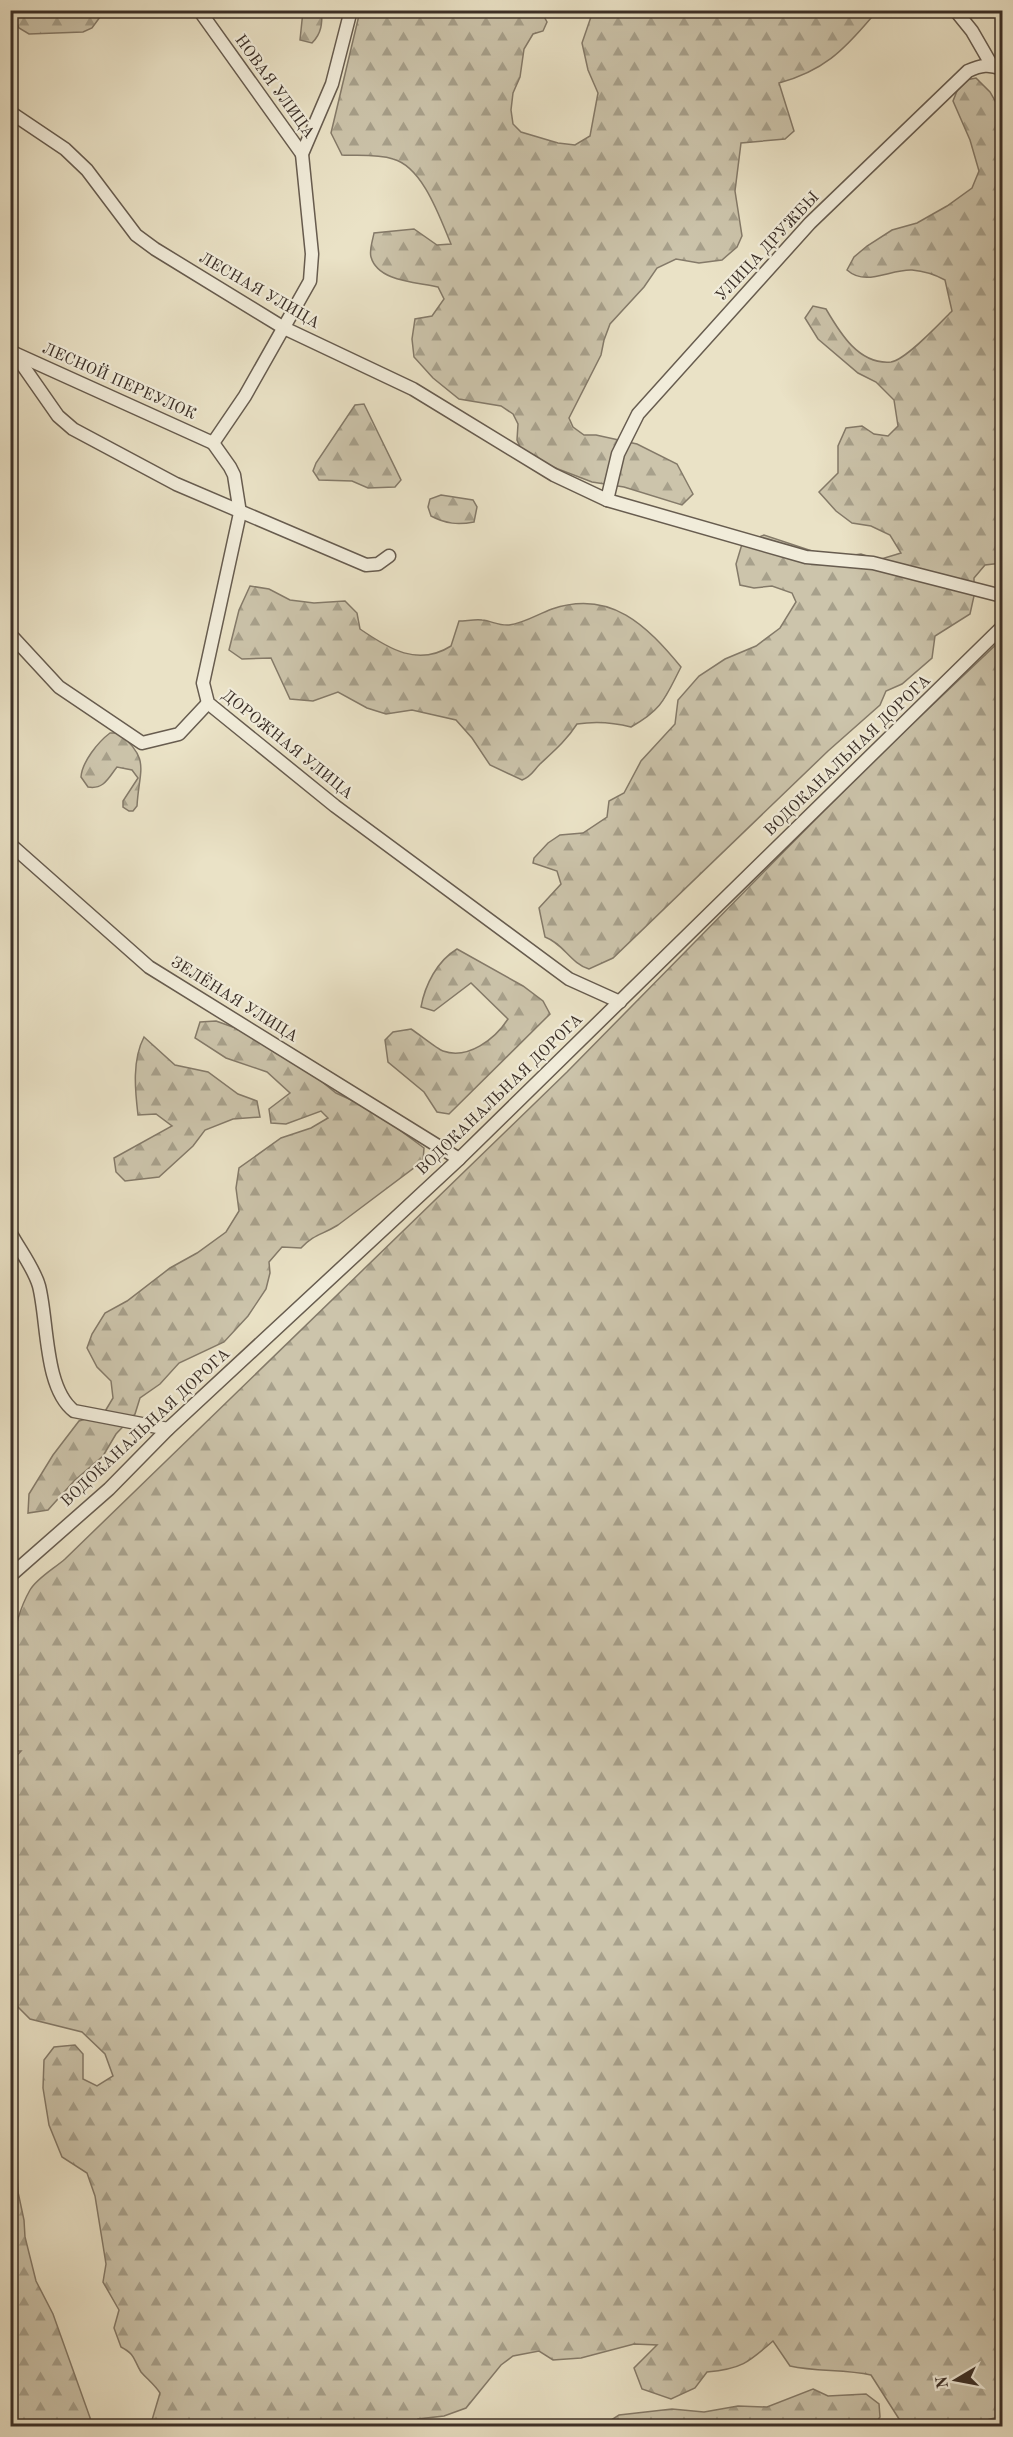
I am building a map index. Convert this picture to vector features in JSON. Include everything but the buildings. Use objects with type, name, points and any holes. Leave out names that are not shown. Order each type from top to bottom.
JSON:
[{"type":"street","name":"НОВАЯ УЛИЦА","points":[[199,10],[302,154]]},
{"type":"street","points":[[213,443],[245,396],[309,281],[312,268],[302,154],[332,84],[351,10]]},
{"type":"street","points":[[955,10],[997,67]]},
{"type":"street","name":"УЛИЦА ДРУЖБЫ","points":[[607,500],[618,454],[638,414],[810,224],[968,70],[980,65],[997,67]]},
{"type":"street","name":"ЛЕСНАЯ УЛИЦА","points":[[10,112],[64,149],[87,170],[136,235],[284,328],[413,389],[554,475],[607,500],[806,557],[873,563],[1002,596]]},
{"type":"street","points":[[12,352],[58,416],[73,429],[176,484],[366,565],[378,564],[390,556]]},
{"type":"street","name":"ЛЕСНОЙ ПЕРЕУЛОК","points":[[12,352],[213,443]]},
{"type":"street","name":"ДОРОЖНАЯ УЛИЦА","points":[[213,443],[234,475],[240,513],[203,683],[208,703],[335,806],[569,979],[620,1002]]},
{"type":"street","name":"ВОДОКАНАЛЬНАЯ ДОРОГА","points":[[10,1576],[109,1489],[168,1429],[459,1159],[1002,627]]},
{"type":"street","points":[[10,634],[59,687],[142,743],[179,734],[208,703]]},
{"type":"street","name":"ЗЕЛЁНАЯ УЛИЦА","points":[[10,844],[149,967],[459,1159]]},
{"type":"street","points":[[10,1232],[38,1285],[54,1377],[66,1405],[74,1411],[168,1429]]},
{"type":"green space","points":[[11,10],[99,11],[100,17],[92,28],[83,32],[29,34],[19,28]]},
{"type":"green space","points":[[869,10],[871,18],[841,50],[820,66],[779,83],[794,131],[785,139],[741,143],[735,191],[742,236],[737,247],[722,260],[699,263],[676,259],[657,268],[644,287],[610,324],[601,355],[569,418],[573,427],[584,435],[596,435],[637,444],[677,464],[693,494],[682,505],[624,487],[592,482],[524,456],[517,440],[518,424],[513,414],[501,406],[459,399],[433,378],[414,357],[412,339],[415,319],[432,316],[444,299],[438,287],[399,280],[381,272],[371,257],[374,233],[414,229],[437,245],[451,244],[436,208],[413,172],[404,164],[387,157],[342,155],[331,133],[360,11],[541,11],[547,22],[543,31],[533,34],[524,49],[520,77],[513,93],[511,110],[513,124],[521,132],[558,143],[575,145],[590,136],[598,93],[588,70],[582,43],[593,11]]},
{"type":"green space","points":[[303,11],[322,11],[320,32],[312,43],[300,40]]},
{"type":"green space","points":[[976,78],[990,92],[1002,113],[1002,563],[985,565],[974,578],[974,596],[970,614],[935,636],[932,658],[902,684],[886,691],[880,705],[828,751],[613,958],[589,969],[582,966],[552,940],[545,937],[539,908],[561,884],[557,871],[533,863],[534,858],[548,843],[560,835],[583,833],[607,817],[609,801],[624,793],[641,761],[675,724],[678,700],[699,676],[725,659],[756,646],[780,628],[796,602],[792,593],[772,586],[754,588],[740,585],[736,564],[742,544],[764,535],[833,558],[861,554],[878,560],[901,553],[890,535],[871,526],[852,523],[836,511],[819,492],[838,473],[838,446],[846,428],[862,426],[874,434],[888,436],[898,426],[894,400],[876,382],[858,373],[818,339],[805,318],[813,306],[826,309],[844,337],[860,353],[880,362],[891,362],[914,348],[952,311],[945,280],[933,274],[904,270],[862,277],[847,270],[854,257],[867,246],[892,230],[917,223],[972,188],[979,171],[970,140],[953,101],[961,81]]},
{"type":"green space","points":[[364,404],[401,480],[395,487],[368,488],[352,481],[319,480],[313,471],[355,405]]},
{"type":"green space","points":[[441,495],[473,500],[477,507],[474,522],[452,523],[431,516],[428,507],[430,499]]},
{"type":"green space","points":[[250,586],[269,589],[290,600],[314,603],[345,601],[357,613],[360,629],[393,649],[415,655],[439,652],[451,646],[459,621],[479,620],[509,625],[552,609],[573,604],[592,604],[610,608],[641,625],[681,667],[662,702],[642,721],[631,727],[604,722],[577,724],[560,746],[522,780],[490,765],[472,738],[456,720],[412,710],[386,714],[367,708],[338,692],[313,701],[290,699],[271,658],[242,659],[229,650],[239,610]]},
{"type":"green space","points":[[1002,639],[1002,2416],[983,2421],[978,2426],[917,2426],[901,2422],[871,2375],[790,2366],[773,2341],[743,2364],[707,2372],[695,2388],[671,2399],[642,2389],[634,2368],[657,2345],[634,2344],[581,2358],[553,2360],[539,2351],[513,2356],[501,2365],[466,2408],[444,2416],[418,2419],[420,2426],[157,2426],[152,2420],[160,2393],[141,2372],[132,2355],[121,2347],[114,2328],[119,2310],[103,2282],[106,2264],[95,2196],[87,2173],[62,2157],[49,2125],[43,2088],[44,2060],[54,2047],[75,2045],[83,2054],[83,2079],[97,2086],[113,2076],[105,2054],[82,2032],[30,2019],[11,2000],[10,1763],[21,1751],[11,1751],[10,1669],[21,1608],[30,1590],[42,1577],[65,1559],[567,1072],[869,765]]},
{"type":"green space","points":[[110,733],[119,733],[129,742],[139,758],[141,774],[137,806],[133,811],[123,807],[123,801],[138,778],[132,770],[117,767],[106,782],[98,787],[88,787],[81,777],[84,765],[91,753]]},
{"type":"green space","points":[[457,949],[523,986],[543,1001],[550,1014],[449,1114],[437,1112],[424,1092],[388,1062],[385,1040],[393,1032],[411,1029],[443,1051],[462,1053],[480,1046],[496,1034],[508,1019],[471,983],[434,1011],[421,1007],[433,974],[443,960]]},
{"type":"green space","points":[[216,1021],[241,1030],[305,1068],[336,1093],[371,1109],[424,1148],[423,1161],[338,1225],[314,1237],[301,1248],[282,1247],[269,1262],[270,1273],[266,1289],[248,1316],[224,1342],[179,1363],[160,1384],[140,1398],[135,1414],[116,1434],[103,1456],[74,1481],[48,1510],[28,1513],[29,1494],[53,1455],[79,1421],[104,1413],[113,1398],[111,1381],[97,1367],[87,1348],[92,1334],[105,1313],[127,1301],[170,1268],[197,1253],[226,1232],[239,1211],[236,1188],[239,1168],[281,1138],[311,1128],[328,1118],[321,1111],[286,1124],[271,1123],[269,1109],[290,1093],[267,1072],[226,1058],[195,1038],[200,1022]]},
{"type":"green space","points":[[144,1037],[175,1065],[208,1072],[238,1094],[257,1101],[260,1117],[233,1119],[205,1130],[193,1146],[159,1177],[125,1181],[116,1172],[114,1158],[172,1126],[156,1114],[138,1115],[136,1065]]},
{"type":"green space","points":[[10,2124],[15,2136],[18,2192],[25,2237],[36,2281],[53,2314],[93,2426],[11,2426]]},
{"type":"green space","points":[[813,2389],[828,2396],[866,2394],[879,2404],[880,2417],[873,2426],[602,2426],[619,2415],[672,2409],[704,2412],[738,2406],[767,2407]]}]
